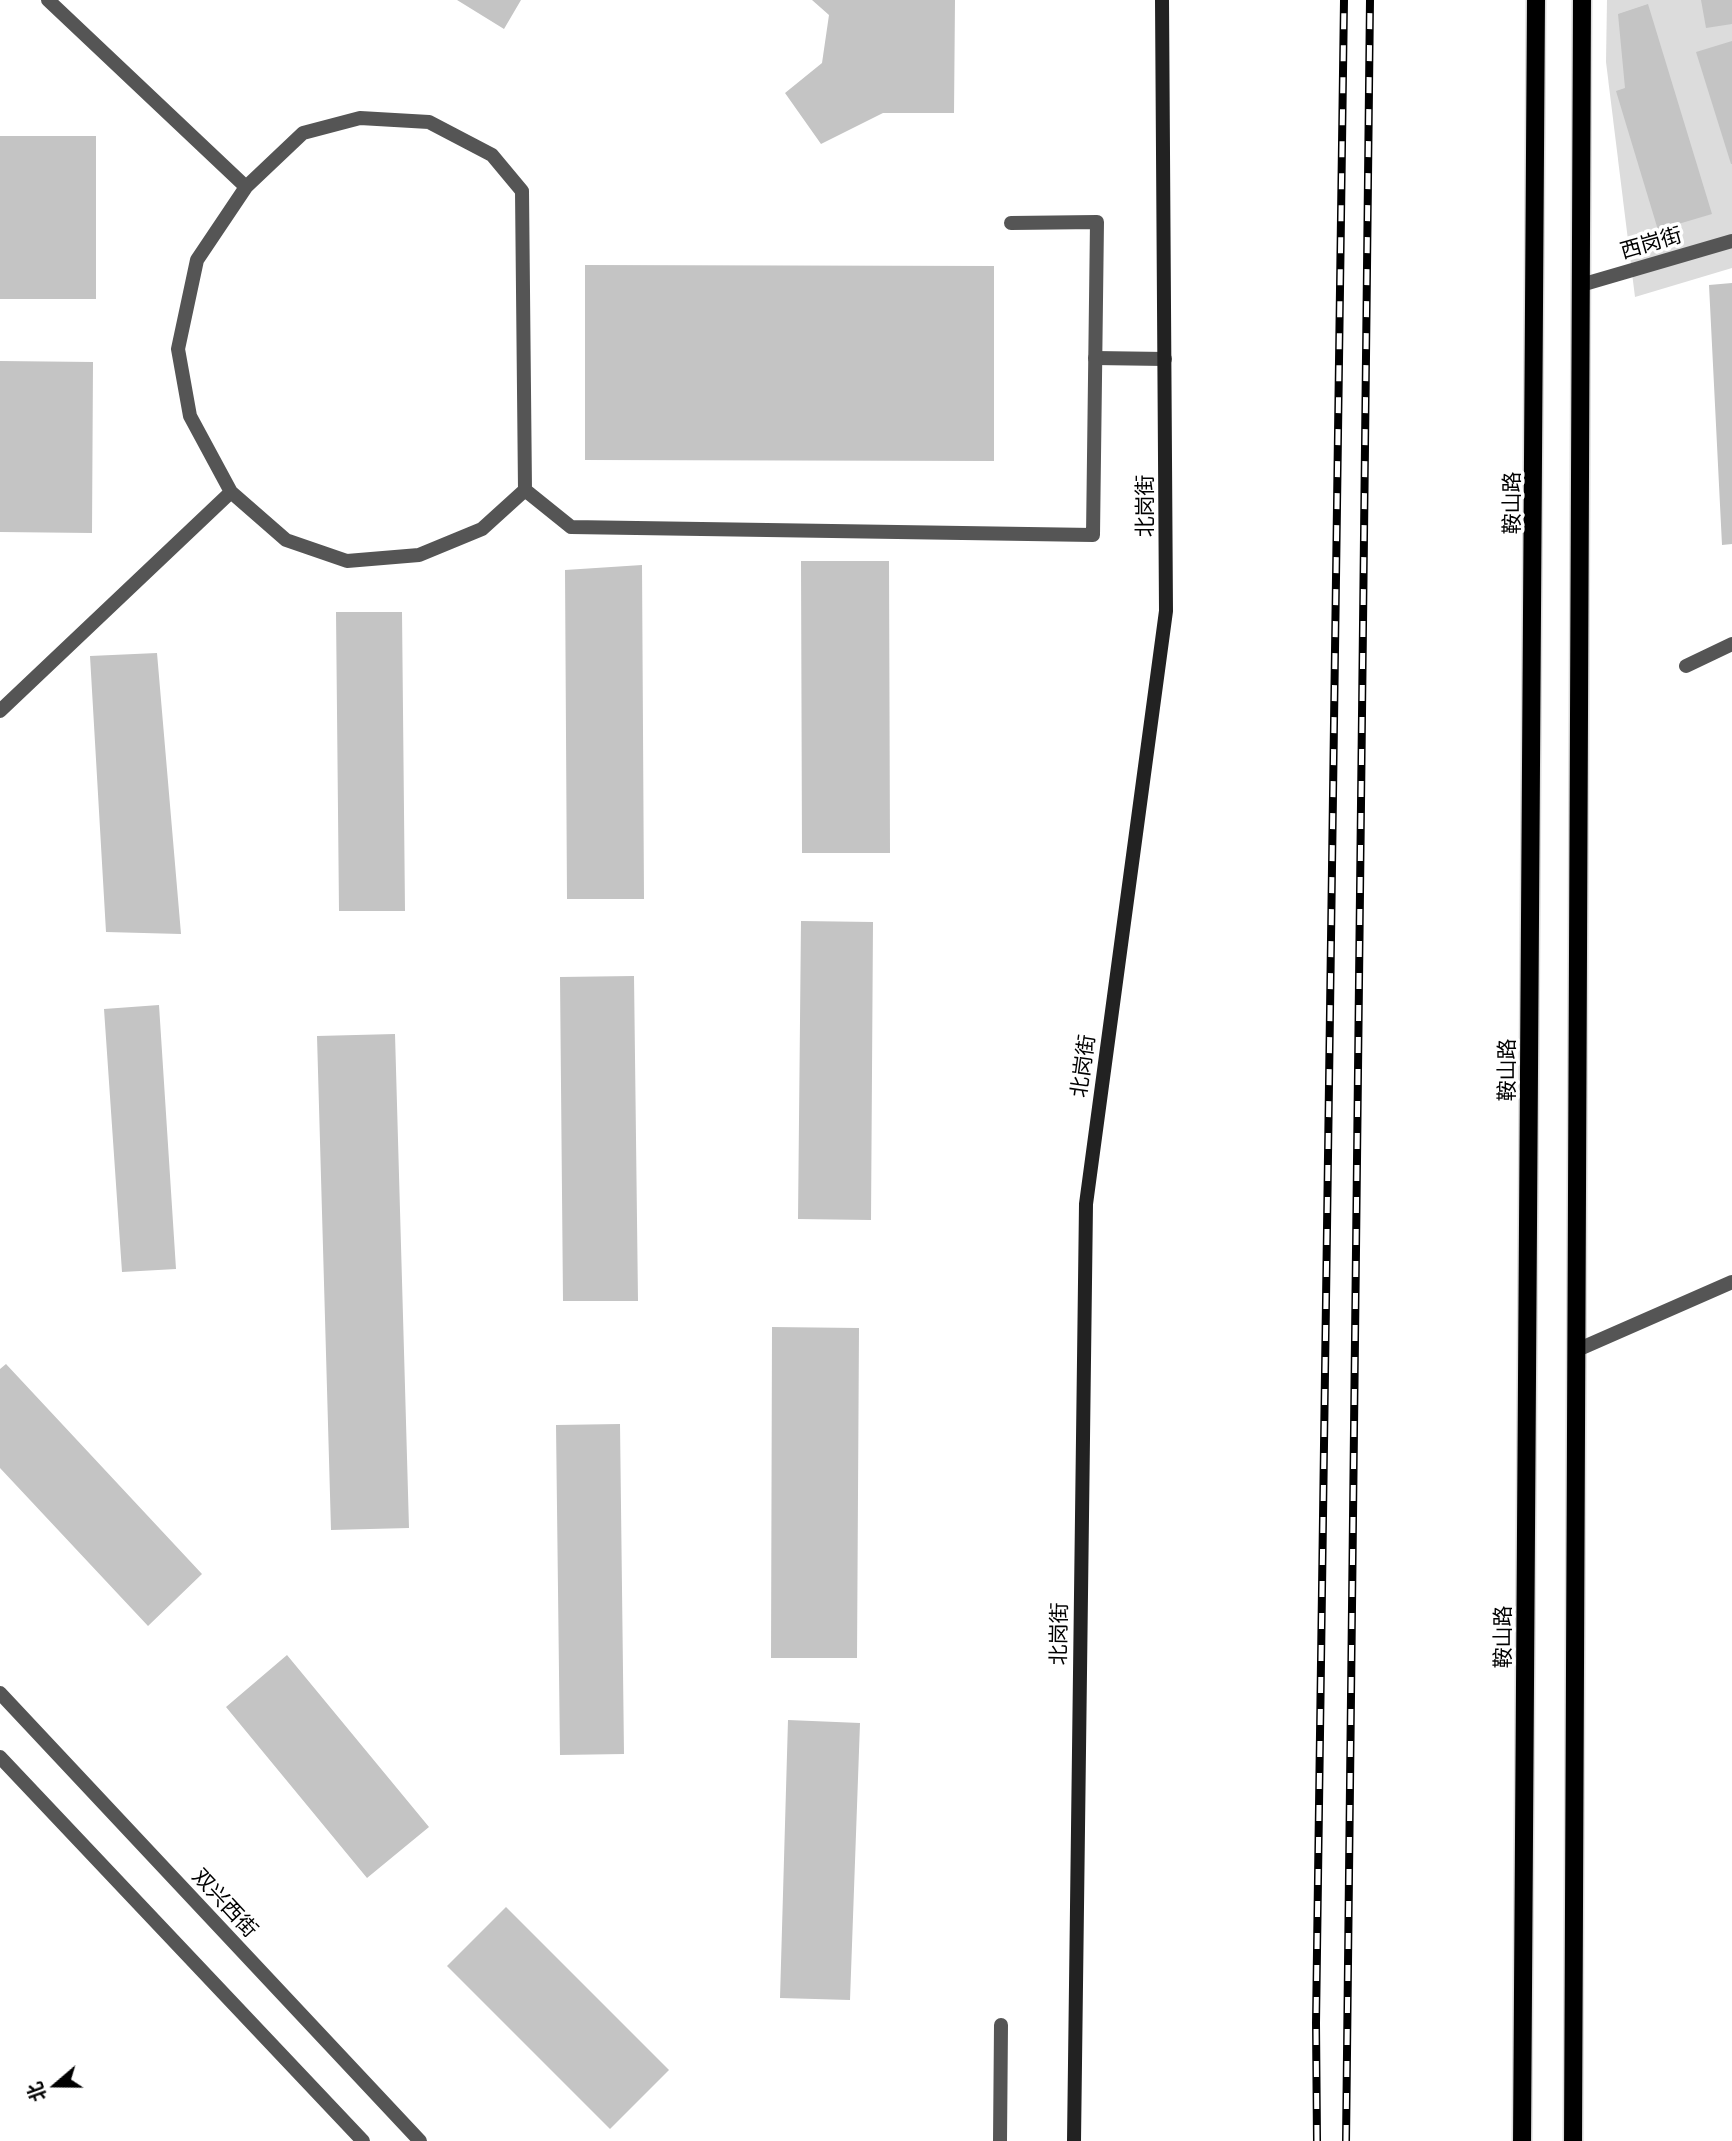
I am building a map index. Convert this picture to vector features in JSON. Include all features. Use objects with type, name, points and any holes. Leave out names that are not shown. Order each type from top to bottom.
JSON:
[{"type":"main road","name":"北岗街","points":[[1074,2141],[1086,1204],[1166,611],[1163,0]]},
{"type":"main road","name":"鞍山路","points":[[1522,2141],[1536,0]]},
{"type":"main road","points":[[1573,2141],[1582,0]]},
{"type":"street","points":[[48,0],[246,187]]},
{"type":"street","points":[[360,118],[429,122],[492,155],[522,191],[525,490],[482,529],[419,555],[347,561],[286,540],[232,492],[190,416],[178,349],[197,260],[246,187],[303,133],[360,118]]},
{"type":"street","points":[[525,490],[571,527],[1093,535],[1097,222],[1011,223]]},
{"type":"street","name":"西岗街","points":[[1581,285],[1732,241]]},
{"type":"street","points":[[1095,358],[1165,359]]},
{"type":"street","points":[[0,711],[232,492]]},
{"type":"street","points":[[1686,666],[1732,644]]},
{"type":"street","points":[[1577,1350],[1732,1282]]},
{"type":"street","name":"双兴西街","points":[[0,1693],[420,2141]]},
{"type":"street","points":[[0,1757],[363,2141]]},
{"type":"street","points":[[1000,2141],[1001,2025]]},
{"type":"shaded area","points":[[1607,0],[1732,0],[1732,268],[1635,297],[1606,62]]},
{"type":"building","points":[[457,0],[521,0],[504,29]]},
{"type":"building","points":[[812,0],[955,0],[954,113],[883,113],[821,144],[785,93],[822,63],[829,15]]},
{"type":"building","points":[[1701,0],[1732,0],[1732,24],[1706,28]]},
{"type":"building","points":[[1648,4],[1712,214],[1658,230],[1616,91],[1625,88],[1618,14]]},
{"type":"building","points":[[1732,41],[1732,164],[1731,164],[1696,52]]},
{"type":"building","points":[[0,136],[96,136],[96,299],[0,299]]},
{"type":"building","points":[[585,265],[994,266],[994,461],[585,460]]},
{"type":"building","points":[[1732,283],[1732,544],[1722,545],[1709,285]]},
{"type":"building","points":[[0,361],[93,362],[92,533],[0,532]]},
{"type":"building","points":[[801,561],[889,561],[890,853],[802,853]]},
{"type":"building","points":[[642,565],[644,899],[567,899],[565,570]]},
{"type":"building","points":[[336,612],[402,612],[405,911],[339,911]]},
{"type":"building","points":[[157,653],[181,934],[106,932],[90,656]]},
{"type":"building","points":[[801,921],[873,922],[871,1220],[798,1219]]},
{"type":"building","points":[[634,976],[638,1301],[563,1301],[560,977]]},
{"type":"building","points":[[159,1005],[176,1269],[122,1272],[104,1009]]},
{"type":"building","points":[[395,1034],[409,1528],[331,1530],[317,1036]]},
{"type":"building","points":[[772,1327],[859,1328],[857,1658],[771,1658]]},
{"type":"building","points":[[6,1364],[202,1574],[148,1626],[0,1468],[0,1369]]},
{"type":"building","points":[[620,1424],[624,1754],[560,1755],[556,1425]]},
{"type":"building","points":[[287,1655],[429,1827],[367,1878],[226,1707]]},
{"type":"building","points":[[788,1720],[860,1723],[850,2000],[780,1998]]},
{"type":"building","points":[[506,1907],[669,2070],[610,2129],[447,1966]]},
{"type":"railway","points":[[1317,2141],[1316,2023],[1344,0]]},
{"type":"railway","points":[[1346,2141],[1370,0]]}]
